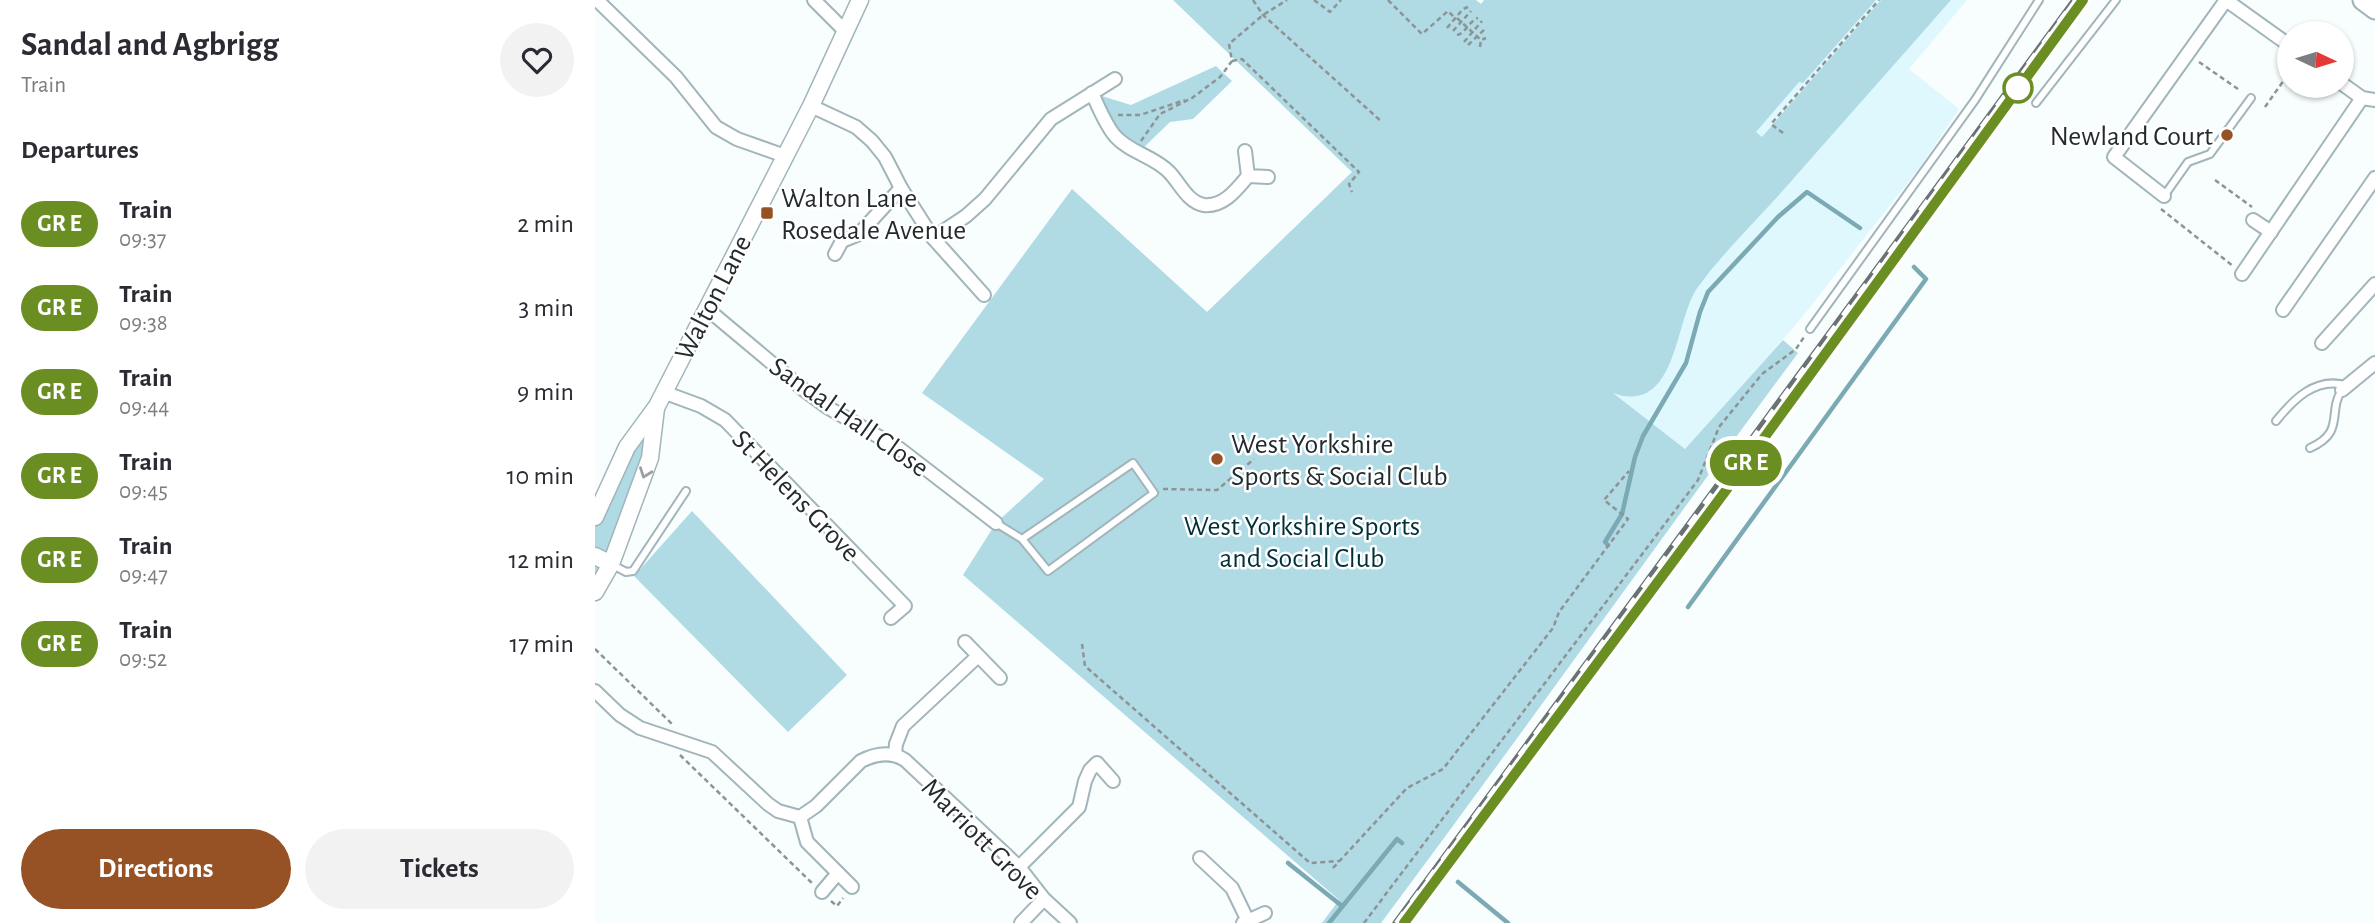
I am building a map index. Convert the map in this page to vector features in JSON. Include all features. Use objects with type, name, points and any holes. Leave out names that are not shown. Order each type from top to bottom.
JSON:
[{"type":"main road","points":[[2363,0],[2375,9]]},
{"type":"street","points":[[597,0],[676,77],[716,127],[737,139],[785,156]]},
{"type":"street","points":[[814,0],[845,31]]},
{"type":"street","name":"Walton Lane","points":[[595,517],[627,447],[660,399],[811,106],[860,0]]},
{"type":"street","points":[[2164,196],[2114,157],[2226,0],[2277,36]]},
{"type":"street","points":[[933,238],[966,216],[985,199],[1051,118],[1115,79]]},
{"type":"street","points":[[1092,93],[1112,133],[1123,145],[1168,171],[1190,198],[1205,205],[1219,203],[1232,195],[1248,176],[1245,152]]},
{"type":"street","points":[[2242,274],[2369,99]]},
{"type":"street","points":[[811,106],[856,127],[872,141],[933,238],[984,295]]},
{"type":"street","points":[[1248,176],[1268,177]]},
{"type":"street","points":[[2283,310],[2375,178]]},
{"type":"street","points":[[835,254],[842,241],[859,234],[901,188]]},
{"type":"street","points":[[2363,195],[2375,205]]},
{"type":"street","points":[[2253,220],[2271,232]]},
{"type":"street","points":[[2322,344],[2375,284]]},
{"type":"street","name":"Sandal Hall Close","points":[[706,309],[827,407],[900,449],[996,523]]},
{"type":"street","points":[[2344,388],[2375,363]]},
{"type":"street","name":"Walton Lane","points":[[595,593],[611,564],[650,458],[660,399]]},
{"type":"street","name":"St Helens Grove","points":[[660,399],[701,406],[725,420],[905,606],[891,618]]},
{"type":"street","points":[[595,556],[611,564]]},
{"type":"street","points":[[965,642],[1000,678]]},
{"type":"street","points":[[595,691],[620,715],[641,728],[712,752],[768,804],[778,811],[800,817],[816,806],[861,761],[870,757],[895,754],[903,726],[978,656]]},
{"type":"street","name":"Marriott Grove","points":[[895,754],[905,760],[1019,867],[1044,899],[1070,923]]},
{"type":"street","points":[[1019,867],[1079,807],[1090,770],[1097,763],[1113,781]]},
{"type":"street","points":[[800,817],[807,842],[852,887]]},
{"type":"street","points":[[1200,858],[1232,888],[1245,922],[1265,913]]},
{"type":"street","points":[[822,892],[838,873]]},
{"type":"street","points":[[1021,923],[1044,899]]},
{"type":"lane","points":[[1810,329],[1975,100],[2039,0]]},
{"type":"lane","points":[[2036,103],[2116,0]]},
{"type":"lane","points":[[2164,196],[2188,162],[2210,154],[2251,98]]},
{"type":"lane","points":[[2276,421],[2290,404],[2305,392],[2328,383],[2344,388],[2337,398],[2330,433],[2323,441],[2310,448]]},
{"type":"lane","points":[[996,523],[1022,539],[1048,571],[1154,493],[1133,463],[1022,539]]},
{"type":"lane","points":[[611,564],[626,572],[633,571],[686,491]]},
{"type":"path","points":[[1253,0],[1263,15],[1382,122]]},
{"type":"path","points":[[1232,61],[1229,44],[1263,15],[1287,0]]},
{"type":"path","points":[[1314,0],[1330,12],[1341,0]]},
{"type":"path","points":[[1388,0],[1422,34],[1448,11],[1480,39]]},
{"type":"path","points":[[1783,133],[1771,124],[1879,0]]},
{"type":"path","points":[[1447,28],[1468,12]]},
{"type":"path","points":[[1453,32],[1468,12]]},
{"type":"path","points":[[1468,12],[1480,23],[1467,41],[1486,38]]},
{"type":"path","points":[[1468,12],[1468,28]]},
{"type":"path","points":[[1457,35],[1468,28]]},
{"type":"path","points":[[1480,47],[1480,39],[1486,28]]},
{"type":"path","points":[[2187,54],[2238,89]]},
{"type":"path","points":[[1132,150],[1160,114],[1192,98],[1220,77],[1232,61],[1242,58],[1359,172],[1349,184],[1352,192]]},
{"type":"path","points":[[2265,107],[2277,90]]},
{"type":"path","points":[[1102,114],[1140,115],[1192,98]]},
{"type":"path","points":[[2215,180],[2259,212],[2253,220]]},
{"type":"path","points":[[2164,196],[2160,208],[2242,274]]},
{"type":"path","points":[[1364,923],[1698,480],[1719,427],[1762,374],[1796,349],[1810,329]]},
{"type":"path","points":[[1151,489],[1217,490],[1254,459]]},
{"type":"path","points":[[1333,868],[1406,788],[1443,769],[1553,628],[1559,612],[1628,519],[1604,500],[1629,471]]},
{"type":"path","points":[[1082,644],[1086,666],[1310,863],[1340,861]]},
{"type":"path","points":[[595,649],[677,729]]},
{"type":"path","points":[[676,752],[837,906],[852,887]]},
{"type":"shaded area","points":[[1553,0],[1967,0],[1909,69],[1959,109],[1920,167],[1799,321],[1685,449],[1610,391]]},
{"type":"green space","name":"West Yorkshire Sports and Social Club","points":[[1173,0],[1476,0],[1481,4],[1484,0],[1876,0],[1756,132],[1762,137],[1881,0],[1951,0],[1707,275],[1690,302],[1671,361],[1662,378],[1650,391],[1634,396],[1613,393],[1685,449],[1783,340],[1798,353],[1381,923],[1322,923],[1339,900],[963,575],[996,523],[1044,479],[922,393],[1072,189],[1207,312],[1352,172]]},
{"type":"green space","points":[[1216,66],[1232,81],[1193,119],[1170,122],[1138,153],[1123,145],[1092,93],[1131,105]]},
{"type":"green space","points":[[657,406],[650,458],[595,592],[595,517]]},
{"type":"green space","points":[[692,511],[847,675],[788,732],[634,576]]},
{"type":"waterway","points":[[1608,545],[1605,542],[1622,514],[1635,457],[1643,436],[1686,363],[1708,292],[1778,217],[1807,192],[1860,228]]},
{"type":"waterway","points":[[1688,607],[1926,279],[1914,267]]},
{"type":"waterway","points":[[1329,923],[1397,839],[1402,843]]},
{"type":"waterway","points":[[1288,863],[1342,906]]},
{"type":"waterway","points":[[1458,882],[1508,923]]},
{"type":"railway","points":[[1396,923],[2075,0]]},
{"type":"train","points":[[1404,923],[1724,493],[2083,0]]},
{"type":"place","name":"Newland Court","points":[[2227,135]]},
{"type":"place","name":"Walton Lane Rosedale Avenue","points":[[767,213]]},
{"type":"place","name":"West Yorkshire Sports & Social Club","points":[[1217,459]]}]
